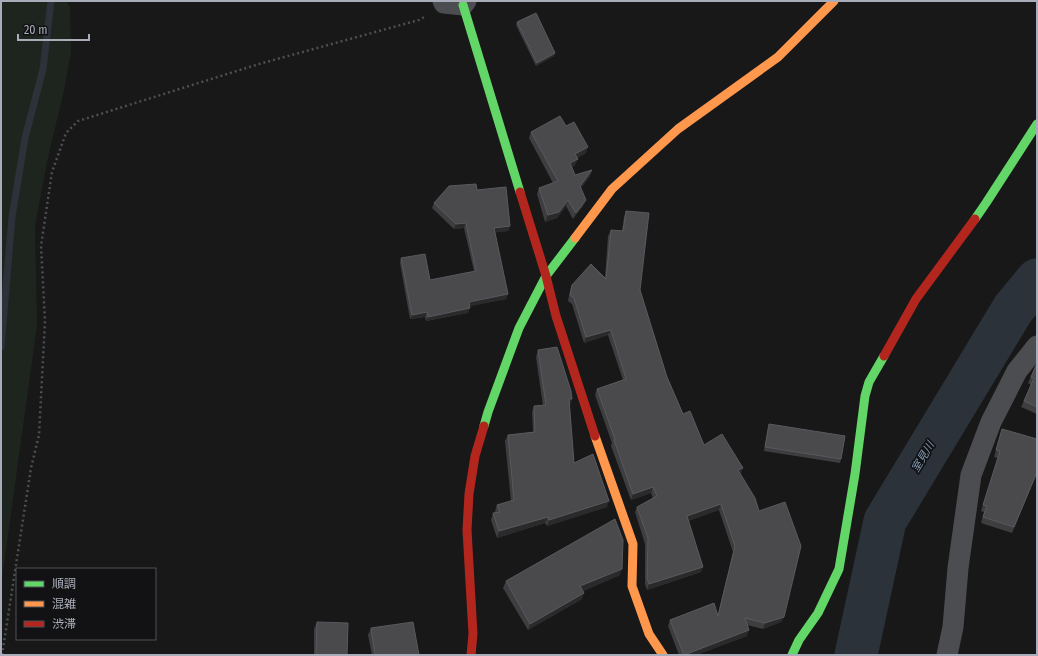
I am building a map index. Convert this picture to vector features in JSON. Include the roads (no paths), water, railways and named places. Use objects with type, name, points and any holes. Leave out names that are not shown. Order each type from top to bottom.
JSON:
[{"type":"street","points":[[471,655],[473,634],[466,530],[468,494],[475,456],[488,412],[519,328],[546,276],[612,189],[678,129],[778,57],[834,1]]},
{"type":"street","points":[[454,2],[546,276],[556,316],[592,428],[633,544],[632,586],[649,634],[662,655]]},
{"type":"street","points":[[792,655],[799,640],[818,613],[839,569],[855,474],[865,396],[869,382],[916,298],[986,203],[1037,124]]},
{"type":"street","points":[[947,655],[952,627],[958,568],[971,475],[994,416],[1017,371],[1037,346]]},
{"type":"waterway","points":[[1,347],[12,217],[25,138],[43,69],[51,1]]},
{"type":"waterway","name":"室見川","points":[[856,655],[885,521],[1013,309],[1037,280]]}]
